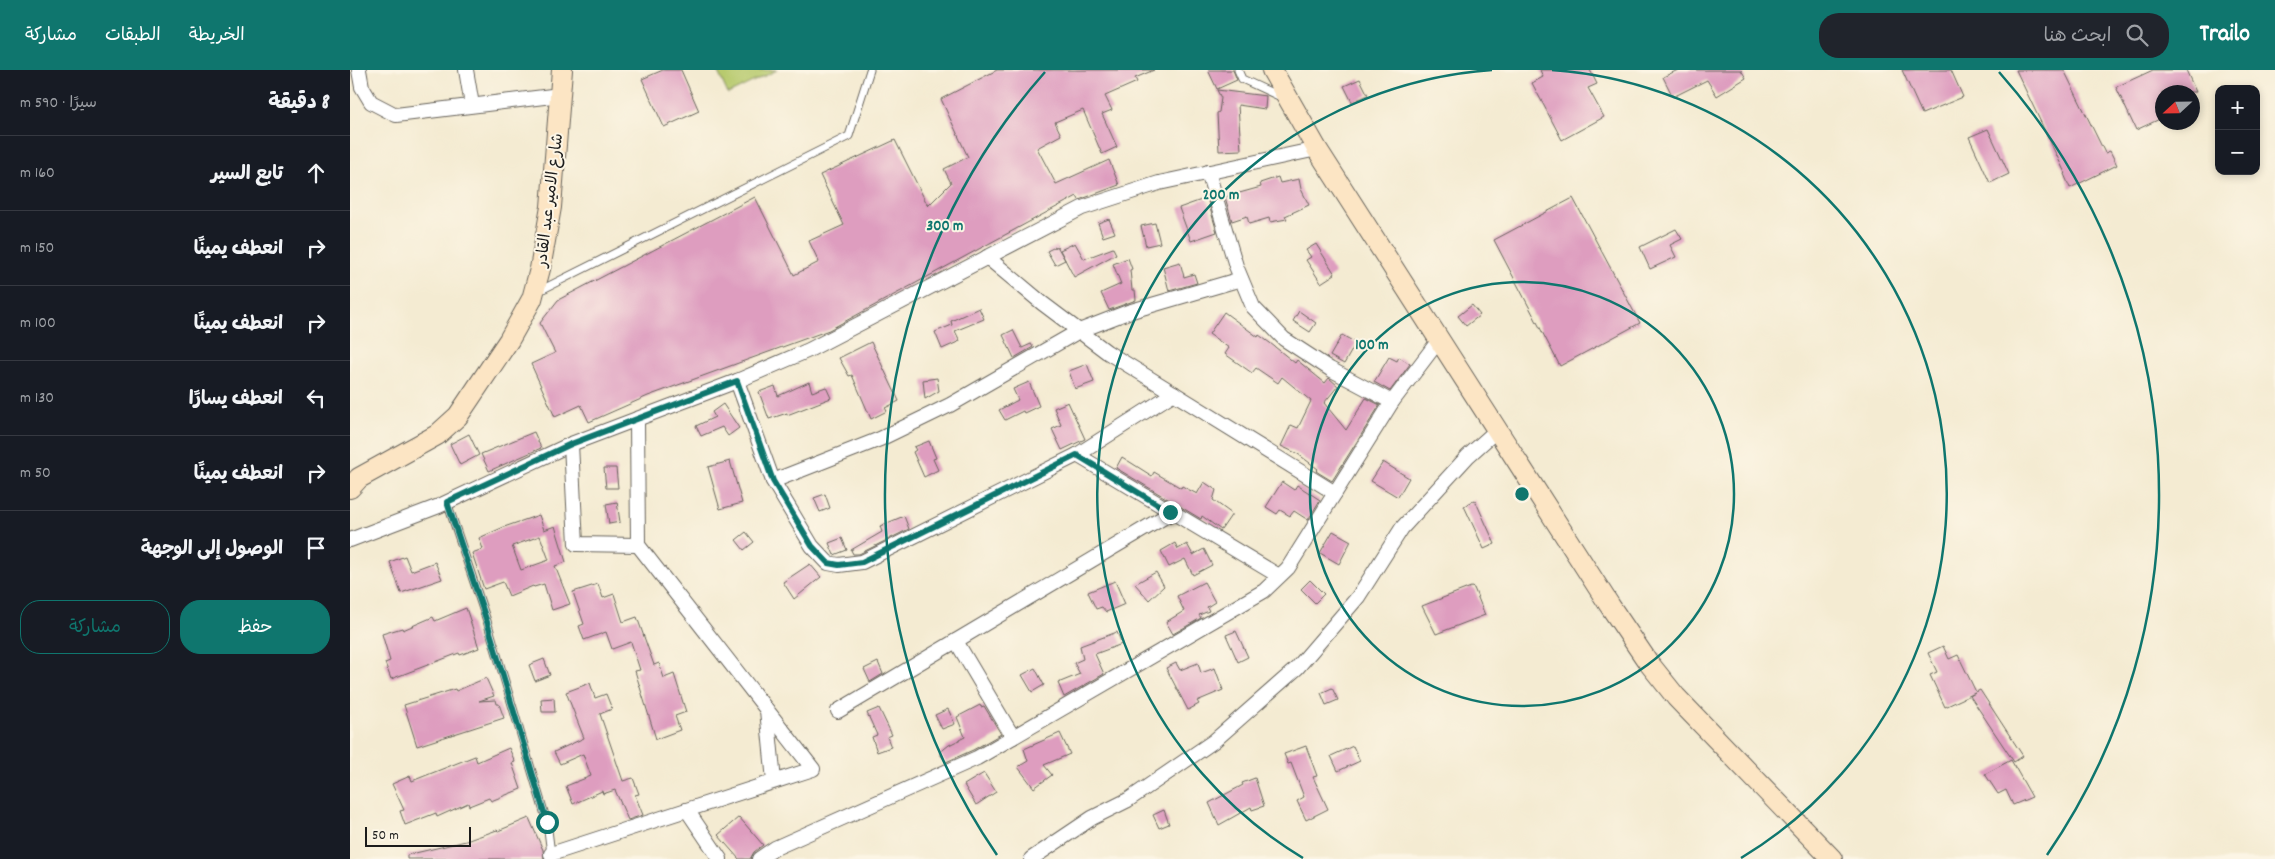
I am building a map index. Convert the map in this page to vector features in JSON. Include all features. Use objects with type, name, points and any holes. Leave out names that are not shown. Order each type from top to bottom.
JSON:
[{"type":"main road","name":"شارع الامير عبد القادر","points":[[350,488],[359,478],[437,435],[458,416],[509,340],[534,293],[551,207],[562,70]]},
{"type":"main road","points":[[1272,70],[1317,149],[1610,606],[1648,662],[1676,697],[1832,859]]},
{"type":"street","points":[[359,70],[362,87],[371,102],[396,115],[472,104],[560,96]]},
{"type":"street","points":[[466,70],[472,104]]},
{"type":"street","points":[[350,540],[447,502],[571,444],[737,381],[809,350],[1082,208],[1159,183],[1317,149]]},
{"type":"street","points":[[1208,172],[1241,279],[1253,307],[1284,339],[1330,369],[1392,402]]},
{"type":"street","points":[[986,257],[1107,352],[1335,494]]},
{"type":"street","points":[[773,481],[880,439],[941,409],[1079,331],[1128,312],[1241,279]]},
{"type":"street","points":[[759,859],[775,848],[977,758],[1264,591],[1288,568],[1392,402],[1439,340]]},
{"type":"street","points":[[737,381],[773,481],[812,546],[828,563],[839,565],[862,562],[1077,455],[1174,393]]},
{"type":"street","points":[[554,857],[687,810],[813,770],[638,545],[637,419]]},
{"type":"street","points":[[1031,859],[1092,818],[1128,800],[1214,741],[1297,668],[1358,598],[1402,528],[1468,456],[1497,430]]},
{"type":"street","points":[[571,444],[576,544],[638,545]]},
{"type":"street","points":[[1077,455],[1279,576]]},
{"type":"street","points":[[838,711],[1170,512]]},
{"type":"street","points":[[956,641],[1013,737]]},
{"type":"street","points":[[766,710],[774,782]]},
{"type":"street","points":[[687,810],[720,859]]},
{"type":"lane","points":[[534,293],[849,136],[870,70]]},
{"type":"lane","points":[[1238,70],[1242,79],[1288,100]]},
{"type":"lane","points":[[447,502],[487,622],[547,822],[554,857]]},
{"type":"green space","points":[[717,70],[777,70],[728,94]]},
{"type":"building","points":[[663,70],[681,70],[699,111],[664,127],[642,79]]},
{"type":"building","points":[[997,70],[1154,70],[1135,78],[1137,82],[1105,96],[1112,110],[1102,114],[1117,147],[1102,154],[1083,110],[1055,122],[1061,135],[1037,148],[1056,184],[1109,160],[1119,185],[1079,200],[1077,196],[829,330],[648,396],[589,422],[581,405],[555,417],[531,364],[555,353],[540,323],[558,300],[755,197],[794,275],[819,262],[809,241],[844,225],[820,175],[895,140],[928,206],[951,183],[944,169],[968,157],[941,99]]},
{"type":"building","points":[[1208,70],[1233,70],[1237,80],[1217,89]]},
{"type":"building","points":[[1540,70],[1590,70],[1597,84],[1588,88],[1604,117],[1562,140],[1532,83],[1543,77]]},
{"type":"building","points":[[1678,70],[1741,70],[1746,78],[1717,96],[1707,80],[1673,97],[1663,77]]},
{"type":"building","points":[[1902,70],[1951,70],[1963,97],[1922,114]]},
{"type":"building","points":[[2016,70],[2064,70],[2105,153],[2110,151],[2117,165],[2070,188],[2065,173]]},
{"type":"building","points":[[2153,70],[2186,70],[2193,85],[2155,85],[2155,121],[2136,130],[2116,87]]},
{"type":"building","points":[[1360,79],[1368,95],[1352,102],[1344,86]]},
{"type":"building","points":[[1217,90],[1266,96],[1265,109],[1238,105],[1241,150],[1219,151],[1217,113],[1219,112],[1221,98]]},
{"type":"building","points":[[1988,129],[2009,174],[1990,183],[1969,137]]},
{"type":"building","points":[[1278,177],[1280,183],[1299,179],[1301,189],[1309,205],[1285,216],[1287,219],[1270,222],[1269,218],[1249,224],[1247,216],[1232,221],[1225,197],[1261,187],[1260,183]]},
{"type":"building","points":[[1207,198],[1217,232],[1191,241],[1179,208]]},
{"type":"building","points":[[1573,198],[1640,323],[1560,366],[1494,240]]},
{"type":"building","points":[[1109,219],[1115,233],[1103,237],[1098,223]]},
{"type":"building","points":[[1155,223],[1160,243],[1146,246],[1141,226]]},
{"type":"building","points":[[1676,229],[1682,239],[1670,245],[1676,257],[1650,269],[1640,247]]},
{"type":"building","points":[[1075,243],[1084,259],[1113,248],[1116,254],[1074,277],[1060,250]]},
{"type":"building","points":[[1316,244],[1335,274],[1321,283],[1306,260],[1311,257],[1306,250]]},
{"type":"building","points":[[1057,246],[1065,260],[1055,265],[1047,251]]},
{"type":"building","points":[[1128,258],[1132,269],[1130,270],[1132,290],[1135,290],[1136,300],[1109,310],[1101,293],[1121,284],[1113,264]]},
{"type":"building","points":[[1180,262],[1184,277],[1194,274],[1197,283],[1169,291],[1163,267]]},
{"type":"building","points":[[1472,305],[1480,315],[1466,326],[1458,316]]},
{"type":"building","points":[[979,308],[984,319],[955,331],[960,341],[942,349],[935,332],[952,325],[951,321]]},
{"type":"building","points":[[1299,311],[1316,323],[1310,332],[1293,321]]},
{"type":"building","points":[[1224,312],[1258,337],[1259,335],[1295,363],[1297,360],[1325,383],[1329,378],[1338,386],[1324,403],[1346,430],[1366,398],[1380,405],[1332,481],[1316,471],[1318,469],[1298,454],[1281,446],[1291,425],[1298,428],[1311,401],[1282,377],[1278,383],[1256,368],[1252,373],[1225,354],[1229,348],[1209,334]]},
{"type":"building","points":[[1013,330],[1022,348],[1031,344],[1033,347],[1014,358],[1003,335]]},
{"type":"building","points":[[1342,335],[1356,343],[1344,364],[1330,356]]},
{"type":"building","points":[[871,342],[899,401],[885,408],[887,411],[871,419],[852,375],[849,376],[839,358]]},
{"type":"building","points":[[1389,357],[1397,361],[1399,357],[1410,364],[1390,391],[1374,382]]},
{"type":"building","points":[[1087,364],[1094,382],[1075,389],[1069,371]]},
{"type":"building","points":[[937,378],[939,391],[925,399],[923,380]]},
{"type":"building","points":[[809,382],[812,392],[826,387],[831,398],[787,415],[787,413],[769,419],[759,392],[775,386],[778,396]]},
{"type":"building","points":[[1029,382],[1039,406],[1005,420],[999,410],[1018,400],[1013,389]]},
{"type":"building","points":[[1068,402],[1085,439],[1062,450],[1052,429],[1061,425],[1054,408]]},
{"type":"building","points":[[723,404],[739,428],[728,436],[722,427],[701,436],[696,426],[715,417],[712,412]]},
{"type":"building","points":[[534,432],[541,448],[489,471],[481,454]]},
{"type":"building","points":[[469,434],[479,455],[460,465],[450,444]]},
{"type":"building","points":[[929,441],[936,458],[933,459],[938,470],[924,477],[913,452],[916,450],[914,447]]},
{"type":"building","points":[[1122,457],[1152,476],[1154,472],[1181,488],[1182,486],[1197,494],[1204,482],[1216,490],[1213,500],[1232,514],[1221,530],[1202,516],[1201,519],[1116,468]]},
{"type":"building","points":[[730,461],[742,503],[720,509],[708,467]]},
{"type":"building","points":[[1383,462],[1409,478],[1398,497],[1371,481]]},
{"type":"building","points":[[604,468],[616,468],[618,488],[606,488]]},
{"type":"building","points":[[1282,482],[1294,490],[1297,485],[1320,500],[1308,520],[1294,511],[1290,516],[1280,510],[1277,514],[1266,507]]},
{"type":"building","points":[[825,494],[830,508],[820,512],[814,498]]},
{"type":"building","points":[[1475,500],[1495,544],[1484,549],[1464,506]]},
{"type":"building","points":[[617,502],[620,522],[609,524],[606,504]]},
{"type":"building","points":[[539,515],[544,530],[555,526],[566,562],[555,566],[570,604],[552,610],[544,584],[533,586],[509,596],[503,582],[484,589],[472,553],[483,549],[479,538]],"holes":[[[540,536],[549,560],[521,570],[512,546]]]},
{"type":"building","points":[[904,516],[909,529],[859,554],[853,554],[851,550],[882,532],[880,526]]},
{"type":"building","points":[[1333,531],[1351,541],[1339,564],[1320,553]]},
{"type":"building","points":[[746,532],[754,542],[744,550],[736,540]]},
{"type":"building","points":[[842,538],[847,550],[834,555],[829,543]]},
{"type":"building","points":[[1175,543],[1178,549],[1187,544],[1193,555],[1204,549],[1212,565],[1193,575],[1185,559],[1169,567],[1161,551]]},
{"type":"building","points":[[405,556],[411,571],[435,562],[442,579],[401,593],[390,562]]},
{"type":"building","points":[[810,564],[821,577],[794,599],[783,582]]},
{"type":"building","points":[[1156,572],[1164,586],[1149,600],[1135,584]]},
{"type":"building","points":[[1310,580],[1324,594],[1315,603],[1301,589]]},
{"type":"building","points":[[1115,581],[1125,604],[1106,612],[1102,607],[1096,609],[1088,592]]},
{"type":"building","points":[[1204,582],[1215,602],[1207,607],[1209,611],[1199,615],[1201,618],[1173,634],[1166,622],[1184,611],[1177,596]]},
{"type":"building","points":[[598,584],[603,598],[614,594],[623,622],[637,617],[654,665],[659,663],[664,678],[674,674],[686,712],[675,716],[680,730],[656,739],[635,671],[640,670],[631,642],[612,649],[606,632],[584,640],[579,626],[584,624],[573,592]]},
{"type":"building","points":[[1471,587],[1474,588],[1485,615],[1436,634],[1422,606]]},
{"type":"building","points":[[466,608],[479,648],[460,655],[459,653],[391,679],[385,663],[390,661],[382,634],[402,628],[403,630],[433,617],[435,621]]},
{"type":"building","points":[[1236,631],[1248,657],[1238,662],[1226,635]]},
{"type":"building","points":[[1117,632],[1122,644],[1095,654],[1104,674],[1064,697],[1058,683],[1080,674],[1074,663],[1083,659],[1080,646]]},
{"type":"building","points":[[1943,646],[1949,659],[1958,655],[1976,692],[1980,690],[2023,756],[2014,762],[1970,696],[1975,693],[1945,707],[1930,675],[1937,672],[1928,653]]},
{"type":"building","points":[[544,659],[550,675],[535,681],[529,665]]},
{"type":"building","points":[[878,662],[883,674],[870,682],[864,669]]},
{"type":"building","points":[[1176,663],[1180,670],[1198,663],[1201,673],[1215,668],[1223,690],[1197,701],[1199,704],[1188,710],[1166,668]]},
{"type":"building","points":[[1035,668],[1044,685],[1032,692],[1022,675]]},
{"type":"building","points":[[486,678],[494,696],[479,701],[496,700],[504,718],[417,746],[404,705],[455,689],[456,691]]},
{"type":"building","points":[[590,683],[595,698],[606,694],[612,709],[600,714],[623,781],[633,778],[639,794],[635,795],[643,815],[628,820],[615,790],[603,794],[602,791],[573,804],[566,786],[591,776],[583,754],[560,764],[554,752],[584,738],[566,692]]},
{"type":"building","points":[[1332,688],[1338,700],[1326,705],[1321,693]]},
{"type":"building","points":[[554,698],[555,712],[542,712],[541,699]]},
{"type":"building","points":[[980,705],[981,707],[984,706],[1001,734],[973,750],[946,762],[939,753],[949,745],[965,737],[957,717]]},
{"type":"building","points":[[879,708],[892,735],[887,737],[891,747],[877,752],[872,737],[877,735],[867,713]]},
{"type":"building","points":[[948,709],[955,724],[942,729],[935,715]]},
{"type":"building","points":[[1060,733],[1070,754],[1044,765],[1052,775],[1034,788],[1018,767],[1028,761],[1024,749]]},
{"type":"building","points":[[1306,746],[1317,776],[1313,777],[1328,809],[1306,820],[1297,801],[1304,797],[1291,763],[1288,764],[1284,754]]},
{"type":"building","points":[[1353,746],[1360,761],[1338,771],[1331,756]]},
{"type":"building","points":[[509,748],[515,762],[512,763],[521,789],[491,801],[489,798],[469,806],[468,803],[437,817],[436,813],[405,825],[400,811],[404,810],[392,784],[410,776],[412,781],[475,756],[477,762]]},
{"type":"building","points":[[2011,760],[2032,797],[2013,805],[2006,790],[1998,794],[1985,774]]},
{"type":"building","points":[[984,773],[996,792],[976,805],[964,785]]},
{"type":"building","points":[[1255,778],[1264,806],[1252,810],[1251,807],[1219,825],[1209,803],[1243,785],[1242,783]]},
{"type":"building","points":[[1164,810],[1169,824],[1159,828],[1153,815]]},
{"type":"building","points":[[739,817],[763,845],[754,852],[750,859],[739,859],[718,835]]},
{"type":"building","points":[[529,818],[543,850],[544,859],[407,859],[407,855],[466,841],[498,831]]},
{"type":"route","points":[[547,822],[487,622],[447,502],[571,444],[737,381],[773,481],[812,546],[828,563],[839,565],[862,562],[1077,455],[1170,512]]}]
